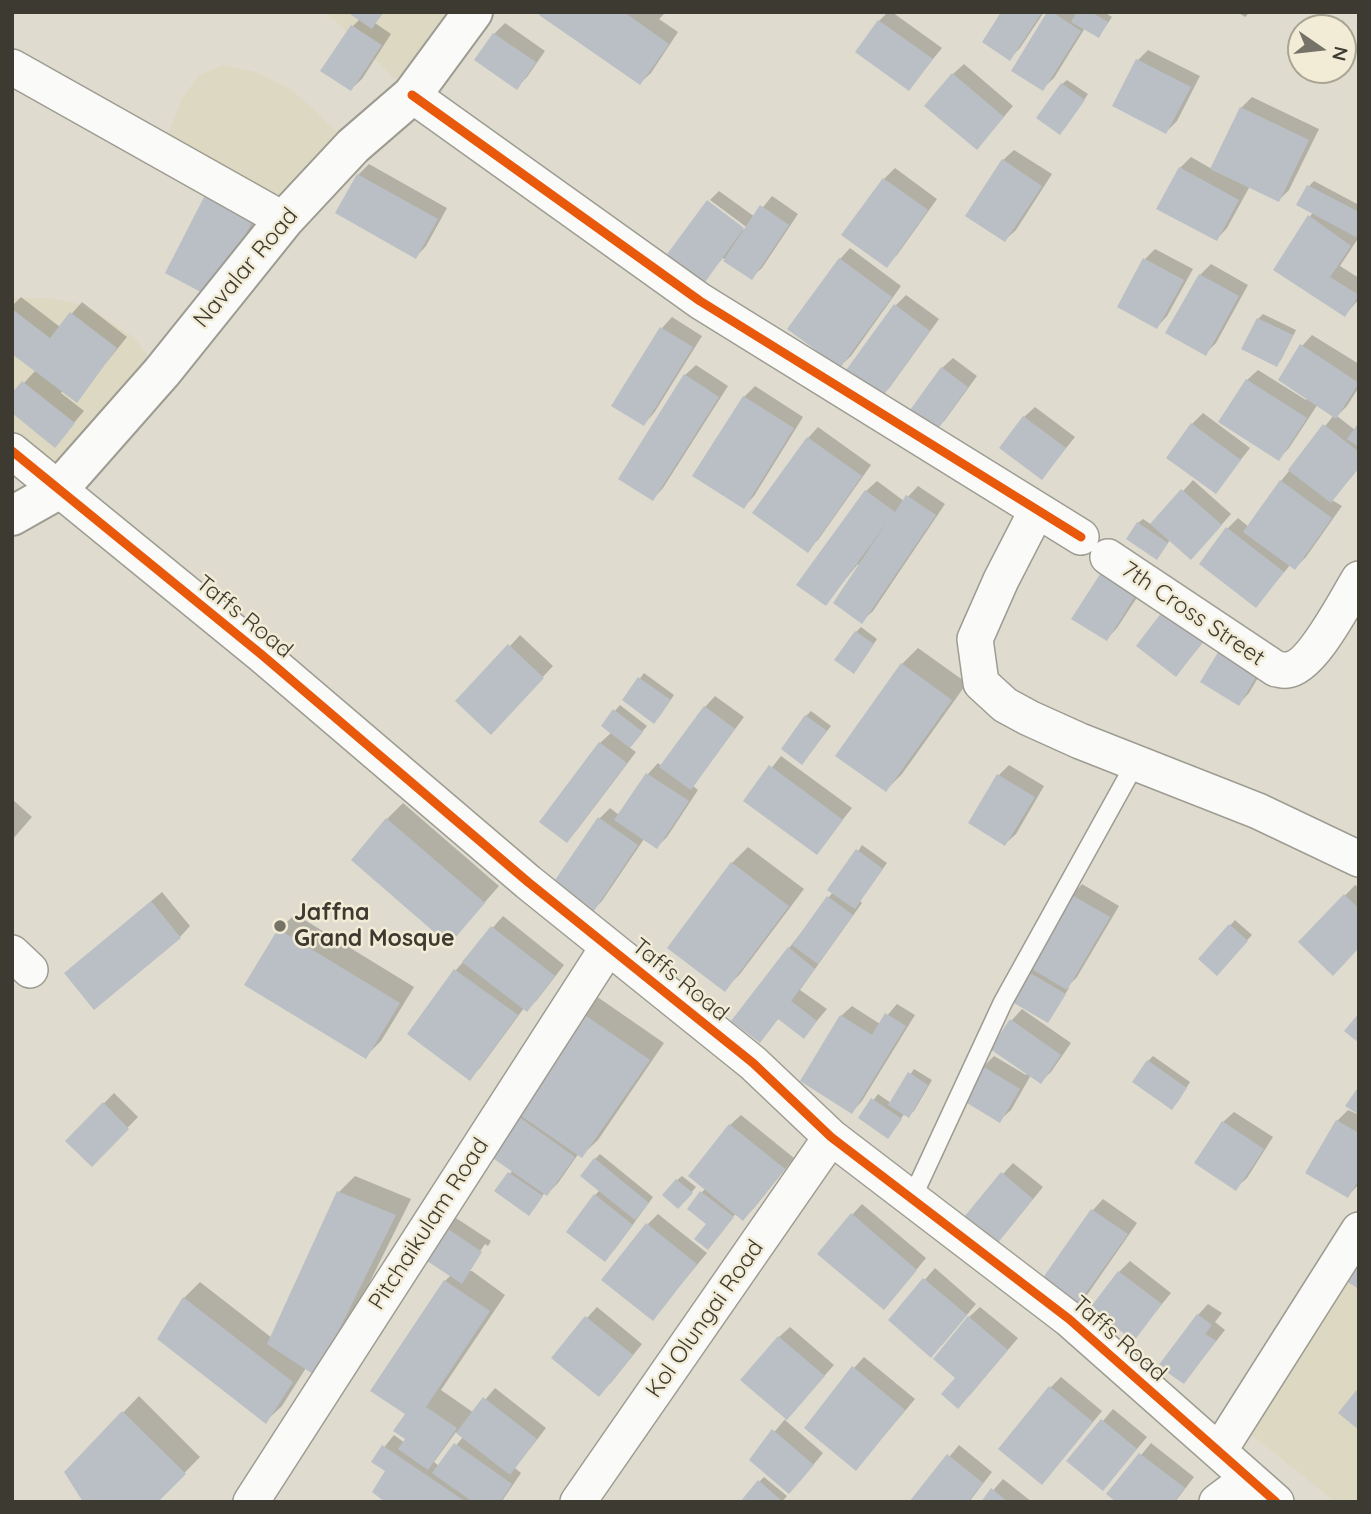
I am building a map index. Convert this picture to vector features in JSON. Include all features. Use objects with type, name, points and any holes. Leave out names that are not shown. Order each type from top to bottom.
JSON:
[{"type":"street","name":"Navalar Road","points":[[12,516],[58,490],[162,372],[284,220],[353,146],[412,95],[473,12]]},
{"type":"street","points":[[12,67],[284,220]]},
{"type":"street","name":"7th Cross Street","points":[[412,95],[700,301],[1037,510],[1276,669],[1288,670],[1300,665],[1328,633],[1359,579]]},
{"type":"street","name":"Taffs Road","points":[[12,451],[262,655],[507,864],[753,1063],[831,1137],[1069,1320],[1276,1502]]},
{"type":"street","points":[[1037,510],[1001,580],[975,639],[981,683],[1005,705],[1029,718],[1080,741],[1258,811],[1359,859]]},
{"type":"street","name":"Pitchaikulam Road","points":[[251,1502],[608,947]]},
{"type":"street","name":"Kol Olungai Road","points":[[578,1502],[831,1137]]},
{"type":"street","points":[[1219,1451],[1359,1230]]},
{"type":"street","points":[[1217,1502],[1249,1478]]},
{"type":"lane","points":[[912,1198],[1003,1002],[1136,762]]},
{"type":"shaded area","points":[[326,12],[473,12],[412,95]]},
{"type":"shaded area","points":[[223,65],[256,72],[292,90],[353,146],[284,220],[162,151],[181,100],[199,75]]},
{"type":"shaded area","points":[[12,298],[49,298],[74,303],[97,313],[133,337],[162,372],[58,490],[12,451]]},
{"type":"shaded area","points":[[1359,1245],[1359,1502],[1335,1502],[1241,1426]]},
{"type":"building","points":[[347,12],[383,12],[372,29]]},
{"type":"building","points":[[542,12],[624,12],[669,44],[640,85],[539,15]]},
{"type":"building","points":[[1001,12],[1042,12],[1010,61],[982,42]]},
{"type":"building","points":[[1047,12],[1052,12],[1081,31],[1043,91],[1011,71]]},
{"type":"building","points":[[1077,12],[1091,12],[1108,22],[1099,38],[1071,22]]},
{"type":"building","points":[[878,20],[933,59],[909,91],[855,52]]},
{"type":"building","points":[[351,25],[382,45],[351,91],[320,71]]},
{"type":"building","points":[[493,33],[536,62],[517,90],[474,60]]},
{"type":"building","points":[[1136,59],[1191,87],[1166,134],[1112,106]]},
{"type":"building","points":[[952,73],[1004,117],[977,150],[924,106]]},
{"type":"building","points":[[1061,83],[1085,100],[1060,135],[1036,118]]},
{"type":"building","points":[[1240,107],[1309,140],[1279,202],[1210,169]]},
{"type":"building","points":[[1002,159],[1042,186],[1005,242],[965,216]]},
{"type":"building","points":[[1179,167],[1239,200],[1217,241],[1156,209]]},
{"type":"building","points":[[357,174],[438,219],[416,259],[335,213]]},
{"type":"building","points":[[883,178],[928,210],[887,268],[841,235]]},
{"type":"building","points":[[1307,185],[1359,212],[1359,233],[1356,237],[1296,205]]},
{"type":"building","points":[[204,197],[252,222],[212,298],[165,273]]},
{"type":"building","points":[[707,200],[744,228],[703,285],[665,257]]},
{"type":"building","points":[[760,205],[789,225],[752,280],[723,261]]},
{"type":"building","points":[[1308,215],[1351,246],[1330,277],[1359,295],[1345,317],[1273,270]]},
{"type":"building","points":[[839,258],[892,297],[840,368],[787,329]]},
{"type":"building","points":[[1143,258],[1184,280],[1157,329],[1117,307]]},
{"type":"building","points":[[1199,274],[1239,296],[1206,356],[1165,333]]},
{"type":"building","points":[[894,304],[930,331],[880,400],[844,373]]},
{"type":"building","points":[[12,309],[50,338],[70,312],[117,348],[77,403],[12,354]]},
{"type":"building","points":[[1257,318],[1293,335],[1277,367],[1241,349]]},
{"type":"building","points":[[660,327],[693,347],[644,426],[611,406]]},
{"type":"building","points":[[1300,344],[1359,383],[1336,419],[1278,380]]},
{"type":"building","points":[[941,367],[968,387],[935,433],[908,413]]},
{"type":"building","points":[[684,374],[719,397],[653,501],[618,479]]},
{"type":"building","points":[[1246,379],[1307,418],[1279,461],[1218,422]]},
{"type":"building","points":[[22,381],[75,423],[55,448],[12,413],[12,393]]},
{"type":"building","points":[[743,396],[794,428],[744,509],[692,476]]},
{"type":"building","points":[[1023,416],[1066,448],[1042,480],[999,448]]},
{"type":"building","points":[[1359,422],[1359,447],[1347,439]]},
{"type":"building","points":[[1191,423],[1241,460],[1216,494],[1166,458]]},
{"type":"building","points":[[1323,424],[1359,452],[1359,467],[1331,503],[1288,470]]},
{"type":"building","points":[[807,437],[862,476],[808,553],[752,513]]},
{"type":"building","points":[[1280,480],[1332,518],[1295,570],[1243,532]]},
{"type":"building","points":[[1181,489],[1222,525],[1191,560],[1150,524]]},
{"type":"building","points":[[865,490],[895,512],[906,495],[936,515],[862,624],[833,603],[887,522],[826,606],[796,585]]},
{"type":"building","points":[[1137,522],[1168,543],[1157,560],[1126,539]]},
{"type":"building","points":[[1226,527],[1284,572],[1256,608],[1199,564]]},
{"type":"building","points":[[1104,568],[1139,590],[1107,641],[1071,619]]},
{"type":"building","points":[[1165,608],[1205,639],[1176,677],[1136,646]]},
{"type":"building","points":[[855,631],[874,644],[854,674],[834,660]]},
{"type":"building","points":[[508,644],[544,678],[491,735],[455,701]]},
{"type":"building","points":[[1220,649],[1259,672],[1239,706],[1200,682]]},
{"type":"building","points":[[901,663],[952,700],[886,792],[835,756]]},
{"type":"building","points":[[638,677],[671,700],[654,724],[622,700]]},
{"type":"building","points":[[704,706],[735,729],[691,790],[659,767]]},
{"type":"building","points":[[613,709],[643,732],[630,748],[601,726]]},
{"type":"building","points":[[805,715],[827,731],[802,765],[781,749]]},
{"type":"building","points":[[599,742],[627,763],[567,843],[539,822]]},
{"type":"building","points":[[769,765],[843,820],[817,855],[743,801]]},
{"type":"building","points":[[646,773],[689,801],[657,849],[614,820]]},
{"type":"building","points":[[997,774],[1035,797],[1005,846],[968,823]]},
{"type":"building","points":[[598,817],[638,845],[592,914],[551,886]]},
{"type":"building","points":[[386,818],[485,903],[449,945],[351,860]]},
{"type":"building","points":[[856,849],[883,869],[855,909],[827,890]]},
{"type":"building","points":[[731,862],[789,906],[725,992],[667,948]]},
{"type":"building","points":[[1070,894],[1110,917],[1067,990],[1027,966]]},
{"type":"building","points":[[1344,894],[1359,909],[1359,948],[1333,976],[1298,942]]},
{"type":"building","points":[[827,896],[853,915],[818,964],[792,945]]},
{"type":"building","points":[[151,901],[181,938],[94,1010],[64,973]]},
{"type":"building","points":[[1229,924],[1248,941],[1217,976],[1198,959]]},
{"type":"building","points":[[491,926],[555,976],[527,1012],[462,962]]},
{"type":"building","points":[[278,929],[400,1003],[366,1059],[244,985]]},
{"type":"building","points":[[788,947],[815,969],[791,1001],[817,1021],[804,1039],[778,1019],[760,1043],[731,1021]]},
{"type":"building","points":[[454,969],[518,1015],[470,1081],[407,1034]]},
{"type":"building","points":[[1025,970],[1066,994],[1048,1023],[1007,999]]},
{"type":"building","points":[[579,1011],[650,1060],[582,1158],[511,1109]]},
{"type":"building","points":[[885,1013],[906,1026],[852,1114],[800,1081],[840,1015],[872,1035]]},
{"type":"building","points":[[1359,1013],[1359,1043],[1344,1031]]},
{"type":"building","points":[[1010,1019],[1061,1055],[1041,1084],[990,1049]]},
{"type":"building","points":[[1147,1060],[1187,1088],[1172,1110],[1132,1082]]},
{"type":"building","points":[[982,1066],[1020,1089],[1000,1123],[962,1100]]},
{"type":"building","points":[[908,1072],[928,1085],[909,1118],[888,1105]]},
{"type":"building","points":[[1359,1086],[1359,1115],[1345,1106]]},
{"type":"building","points":[[871,1098],[902,1119],[888,1139],[858,1118]]},
{"type":"building","points":[[103,1102],[129,1129],[92,1167],[65,1141]]},
{"type":"building","points":[[512,1112],[575,1157],[547,1196],[484,1152]]},
{"type":"building","points":[[1336,1120],[1359,1133],[1359,1179],[1348,1198],[1305,1173]]},
{"type":"building","points":[[1222,1121],[1264,1149],[1236,1191],[1194,1163]]},
{"type":"building","points":[[729,1124],[785,1169],[743,1221],[688,1176]]},
{"type":"building","points":[[594,1158],[649,1203],[635,1220],[580,1176]]},
{"type":"building","points":[[508,1172],[543,1196],[529,1216],[494,1191]]},
{"type":"building","points":[[1001,1172],[1033,1199],[993,1249],[960,1222]]},
{"type":"building","points":[[676,1179],[693,1193],[678,1209],[662,1195]]},
{"type":"building","points":[[337,1191],[396,1215],[316,1376],[267,1344]]},
{"type":"building","points":[[700,1191],[734,1217],[708,1250],[694,1239],[706,1224],[687,1209]]},
{"type":"building","points":[[594,1194],[633,1225],[605,1262],[566,1232]]},
{"type":"building","points":[[1091,1209],[1128,1234],[1076,1307],[1040,1282]]},
{"type":"building","points":[[851,1213],[917,1270],[884,1310],[817,1254]]},
{"type":"building","points":[[646,1223],[697,1264],[653,1321],[601,1280]]},
{"type":"building","points":[[442,1225],[482,1252],[462,1284],[421,1257]]},
{"type":"building","points":[[1359,1250],[1359,1289],[1341,1278]]},
{"type":"building","points":[[1118,1271],[1162,1304],[1134,1341],[1090,1308]]},
{"type":"building","points":[[923,1278],[967,1315],[931,1358],[888,1320]]},
{"type":"building","points":[[444,1280],[490,1311],[426,1407],[457,1428],[428,1470],[398,1449],[405,1439],[393,1431],[405,1414],[370,1391]]},
{"type":"building","points":[[183,1297],[293,1382],[266,1424],[157,1339]]},
{"type":"building","points":[[1197,1314],[1212,1325],[1205,1334],[1216,1341],[1184,1384],[1158,1366]]},
{"type":"building","points":[[585,1316],[633,1355],[599,1397],[551,1358]]},
{"type":"building","points":[[968,1316],[1008,1350],[958,1409],[941,1394],[955,1378],[933,1359]]},
{"type":"building","points":[[778,1336],[825,1376],[787,1420],[740,1380]]},
{"type":"building","points":[[852,1366],[905,1410],[856,1471],[804,1428]]},
{"type":"building","points":[[1049,1386],[1093,1422],[1042,1485],[998,1449]]},
{"type":"building","points":[[1359,1387],[1359,1430],[1338,1413]]},
{"type":"building","points":[[483,1397],[537,1439],[510,1475],[456,1433]]},
{"type":"building","points":[[122,1411],[186,1474],[158,1502],[83,1502],[64,1472]]},
{"type":"building","points":[[1101,1419],[1137,1449],[1103,1491],[1066,1461]]},
{"type":"building","points":[[772,1429],[814,1465],[789,1494],[749,1460]]},
{"type":"building","points":[[454,1443],[512,1484],[500,1502],[473,1502],[432,1473]]},
{"type":"building","points":[[382,1445],[466,1502],[385,1502],[372,1492],[385,1471],[371,1462]]},
{"type":"building","points":[[1139,1453],[1185,1488],[1174,1502],[1116,1502],[1106,1494]]},
{"type":"building","points":[[947,1454],[983,1483],[968,1502],[909,1502]]},
{"type":"building","points":[[758,1480],[783,1502],[740,1502]]},
{"type":"building","points":[[991,1488],[1008,1502],[981,1502]]},
{"type":"cycle path","points":[[412,95],[700,301],[1081,537]]},
{"type":"cycle path","points":[[12,451],[262,655],[528,882],[753,1063],[831,1137],[1069,1319],[1276,1502]]},
{"type":"place","name":"Jaffna Grand Mosque","points":[[280,926]]}]
